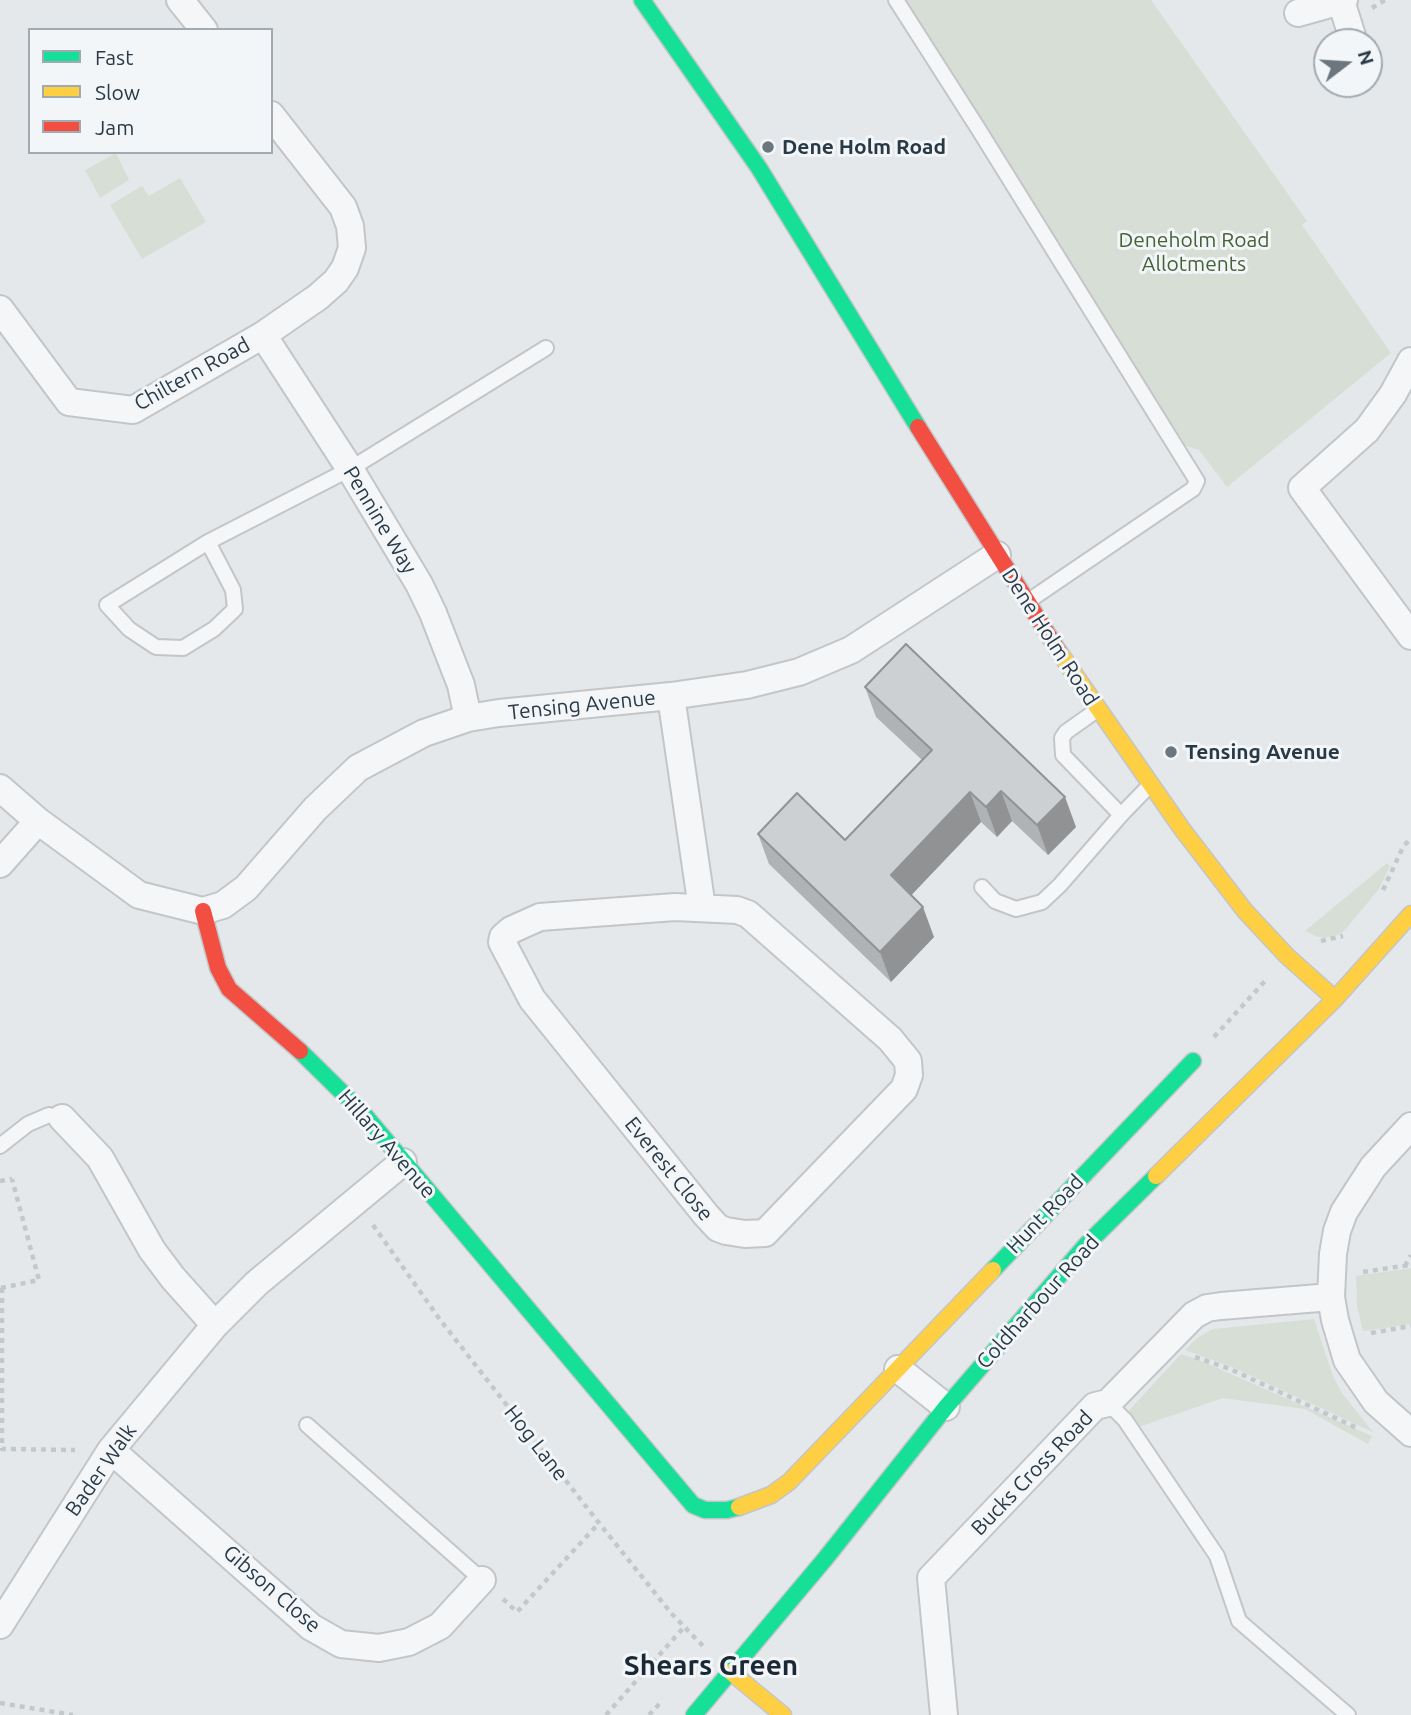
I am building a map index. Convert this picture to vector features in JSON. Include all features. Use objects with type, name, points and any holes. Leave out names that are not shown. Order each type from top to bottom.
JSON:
[{"type":"street","points":[[180,0],[202,28]]},
{"type":"street","name":"Dene Holm Road","points":[[642,0],[759,168],[1026,603],[1097,710],[1150,786],[1245,911],[1287,956],[1335,999]]},
{"type":"street","points":[[1298,13],[1343,0],[1350,28]]},
{"type":"street","name":"Chiltern Road","points":[[0,309],[69,402],[132,410],[263,335],[318,297],[336,281],[347,261],[352,240],[350,226],[343,207],[273,118]]},
{"type":"street","name":"Pennine Way","points":[[263,335],[350,469],[412,573],[433,613],[461,685],[468,719]]},
{"type":"street","points":[[1411,361],[1393,394],[1367,430],[1302,488],[1411,636]]},
{"type":"street","name":"Tensing Avenue","points":[[203,911],[223,905],[246,888],[315,809],[358,768],[424,733],[468,719],[499,713],[671,696],[756,683],[825,662],[879,633],[997,555]]},
{"type":"street","points":[[671,696],[702,908]]},
{"type":"street","points":[[0,788],[38,821],[139,895],[203,911]]},
{"type":"street","points":[[0,864],[38,821]]},
{"type":"street","name":"Everest Close","points":[[675,907],[702,908],[737,910],[748,914],[890,1039],[908,1061],[909,1075],[904,1089],[765,1233],[726,1231],[718,1228],[706,1215],[532,999],[502,942],[506,933],[517,926],[533,919],[554,915],[675,907]]},
{"type":"street","name":"Hillary Avenue","points":[[203,911],[218,968],[229,989],[334,1082],[693,1505],[705,1510],[727,1510],[762,1499]]},
{"type":"street","name":"Coldharbour Road","points":[[694,1715],[825,1559],[946,1407],[1087,1245],[1406,931]]},
{"type":"street","name":"Hunt Road","points":[[762,1499],[789,1482],[1193,1061]]},
{"type":"street","points":[[62,1118],[100,1158],[152,1250],[215,1325]]},
{"type":"street","points":[[1411,1126],[1373,1167],[1344,1212],[1333,1254],[1331,1297],[1347,1360],[1376,1402],[1411,1433]]},
{"type":"street","name":"Bader Walk","points":[[0,1625],[111,1450],[215,1325],[257,1283],[403,1162]]},
{"type":"street","name":"Bucks Cross Road","points":[[944,1715],[932,1578],[1095,1406],[1108,1403],[1199,1311],[1221,1306],[1331,1297]]},
{"type":"street","points":[[898,1368],[946,1407]]},
{"type":"street","name":"Gibson Close","points":[[111,1450],[311,1627],[341,1644],[379,1648],[409,1642],[440,1626],[482,1580]]},
{"type":"street","points":[[731,1672],[783,1715]]},
{"type":"lane","points":[[896,0],[1197,481],[1193,489],[1026,603]]},
{"type":"lane","points":[[208,542],[233,590],[235,609],[214,629],[183,648],[156,647],[129,629],[107,605],[208,542],[350,469],[546,348]]},
{"type":"lane","points":[[1097,710],[1066,732],[1062,738],[1063,755],[1121,815]]},
{"type":"lane","points":[[982,887],[995,901],[1016,909],[1042,902],[1060,886],[1121,815],[1150,786]]},
{"type":"lane","points":[[0,1146],[28,1124],[49,1115],[62,1118]]},
{"type":"lane","points":[[1108,1403],[1125,1420],[1217,1556],[1239,1621],[1348,1715]]},
{"type":"lane","points":[[307,1425],[482,1580]]},
{"type":"path","points":[[1380,896],[1403,847],[1411,838]]},
{"type":"path","points":[[1316,941],[1334,939],[1349,932]]},
{"type":"path","points":[[1193,1061],[1287,956]]},
{"type":"path","points":[[6,1173],[12,1178],[39,1280],[1,1288],[2,1449],[111,1450]]},
{"type":"path","points":[[0,1181],[12,1178]]},
{"type":"path","name":"Hog Lane","points":[[356,1202],[442,1321],[598,1523],[684,1627],[731,1672]]},
{"type":"path","points":[[1350,1274],[1407,1266],[1411,1255]]},
{"type":"path","points":[[1359,1335],[1411,1326]]},
{"type":"path","points":[[1185,1354],[1230,1369],[1361,1430]]},
{"type":"path","points":[[482,1580],[517,1612],[598,1523]]},
{"type":"path","points":[[607,1715],[684,1627]]},
{"type":"path","points":[[0,1703],[73,1715]]},
{"type":"green space","name":"Deneholm Road Allotments","points":[[902,0],[1151,0],[1307,221],[1302,225],[1391,353],[1227,487],[1199,450],[1186,446]]},
{"type":"green space","points":[[116,154],[129,180],[100,198],[85,170]]},
{"type":"green space","points":[[180,178],[206,222],[142,259],[110,205],[142,186],[149,196]]},
{"type":"green space","points":[[1387,863],[1390,866],[1379,889],[1345,930],[1325,938],[1305,931]]},
{"type":"green space","points":[[1411,1268],[1411,1324],[1363,1331],[1357,1306],[1356,1276]]},
{"type":"green space","points":[[1314,1319],[1333,1376],[1342,1393],[1373,1432],[1232,1367],[1185,1350],[1197,1338],[1213,1329]]},
{"type":"green space","points":[[1181,1354],[1372,1436],[1368,1444],[1305,1409],[1223,1398],[1133,1429],[1124,1416]]},
{"type":"building","points":[[906,644],[1065,797],[1037,825],[1001,791],[986,807],[970,792],[891,875],[923,907],[880,952],[758,834],[797,793],[845,840],[932,750],[865,687]]},
{"type":"traffic: fast","points":[[642,0],[759,168],[918,427]]},
{"type":"traffic: fast","points":[[300,1051],[362,1112],[693,1505],[705,1510],[739,1507]]},
{"type":"traffic: fast","points":[[993,1270],[1193,1061]]},
{"type":"traffic: fast","points":[[694,1715],[825,1559],[946,1407],[1086,1245],[1156,1176]]},
{"type":"traffic: slow","points":[[1059,652],[1182,829],[1245,911],[1287,956],[1335,999]]},
{"type":"traffic: slow","points":[[1156,1176],[1335,999],[1411,914]]},
{"type":"traffic: slow","points":[[739,1507],[771,1495],[789,1482],[993,1270]]},
{"type":"traffic: slow","points":[[731,1672],[783,1715]]},
{"type":"traffic: jam","points":[[918,427],[1059,652]]},
{"type":"traffic: jam","points":[[203,911],[218,968],[229,989],[300,1051]]},
{"type":"place","name":"Dene Holm Road","points":[[768,147]]},
{"type":"place","name":"Tensing Avenue","points":[[1171,752]]},
{"type":"district","name":"Shears Green","points":[[711,1666]]}]
